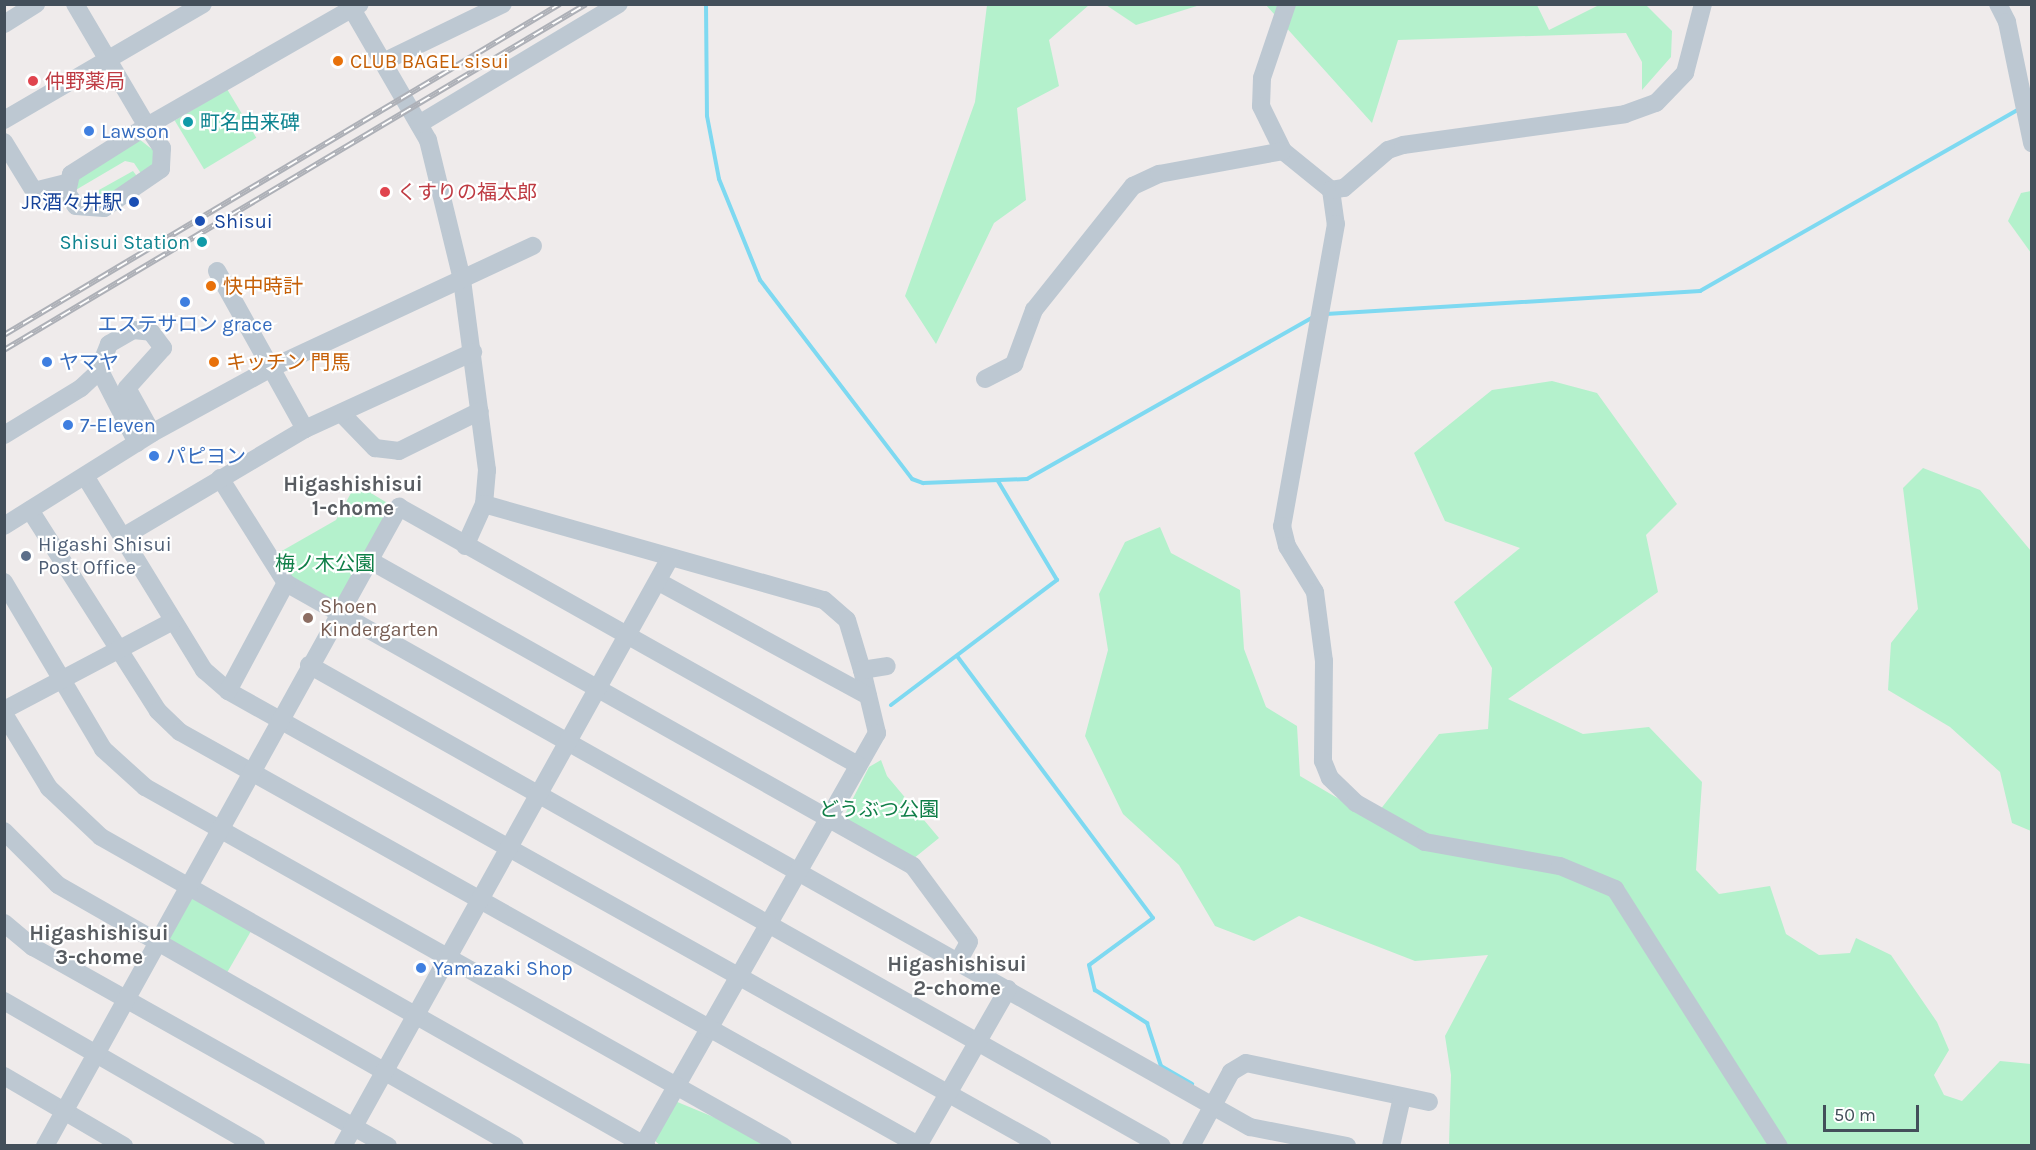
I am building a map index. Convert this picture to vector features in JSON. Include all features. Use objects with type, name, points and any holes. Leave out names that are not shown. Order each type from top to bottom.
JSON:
[{"type":"street","points":[[4,24],[36,4]]},
{"type":"street","points":[[66,183],[76,206],[94,210],[145,183],[165,159],[75,4]]},
{"type":"street","points":[[4,120],[203,4]]},
{"type":"street","points":[[382,62],[503,4]]},
{"type":"street","points":[[419,124],[619,4]]},
{"type":"street","points":[[1287,4],[1262,78],[1262,106],[1283,151],[1330,190],[1335,243],[1283,505],[1287,546],[1315,592],[1324,662],[1320,742],[1330,777],[1356,803],[1425,842],[1560,866],[1615,890],[1779,1146]]},
{"type":"street","points":[[1330,190],[1344,188],[1388,150],[1403,145],[1625,114],[1656,103],[1685,73],[1702,4]]},
{"type":"street","points":[[1998,4],[2007,22],[2031,143]]},
{"type":"street","points":[[4,142],[34,191],[66,183],[76,168],[356,7],[382,62],[433,152],[462,279],[480,411],[484,504],[465,546]]},
{"type":"street","points":[[985,379],[1014,364],[1034,310],[1133,186],[1159,174],[1283,151]]},
{"type":"street","points":[[4,526],[144,438],[270,368],[533,246]]},
{"type":"street","points":[[217,272],[305,429]]},
{"type":"street","points":[[4,435],[81,388],[100,370],[109,344],[122,334],[143,329],[159,338],[162,356],[127,388],[144,438]]},
{"type":"street","points":[[126,536],[220,477],[305,429],[473,352]]},
{"type":"street","points":[[100,370],[144,438]]},
{"type":"street","points":[[341,413],[375,448],[399,451],[480,411]]},
{"type":"street","points":[[85,476],[126,536],[173,621],[204,670],[228,691],[1041,1146]]},
{"type":"street","points":[[220,477],[286,583],[1250,1126],[1347,1146]]},
{"type":"street","points":[[173,621],[60,679],[4,712],[49,788],[101,837],[644,1145],[796,871],[877,733],[862,670],[840,609],[484,504]]},
{"type":"street","points":[[45,1146],[124,999],[282,720],[309,665],[399,507],[858,765]]},
{"type":"street","points":[[30,510],[158,711],[180,732],[919,1145],[947,1092],[1008,989]]},
{"type":"street","points":[[343,1146],[569,744],[670,558]]},
{"type":"street","points":[[369,560],[914,866],[969,942],[958,962]]},
{"type":"street","points":[[4,582],[104,749],[145,786],[783,1146]]},
{"type":"street","points":[[659,582],[868,696]]},
{"type":"street","points":[[228,691],[286,583]]},
{"type":"street","points":[[309,665],[1162,1146]]},
{"type":"street","points":[[862,670],[887,666]]},
{"type":"street","points":[[4,831],[58,885],[156,944],[515,1146]]},
{"type":"street","points":[[4,923],[33,947],[388,1146]]},
{"type":"street","points":[[4,1002],[256,1146]]},
{"type":"street","points":[[1191,1146],[1231,1072],[1246,1063],[1429,1102]]},
{"type":"street","points":[[4,1076],[124,1146]]},
{"type":"street","points":[[1391,1146],[1402,1097]]},
{"type":"green space","points":[[987,5],[1089,5],[1049,40],[1059,86],[1017,108],[1026,200],[994,223],[936,344],[905,296],[975,102]]},
{"type":"green space","points":[[1106,5],[1200,5],[1136,25]]},
{"type":"green space","points":[[1266,5],[1537,5],[1549,30],[1599,5],[1646,5],[1672,31],[1671,57],[1642,90],[1642,62],[1626,33],[1398,40],[1372,123]]},
{"type":"green space","points":[[227,89],[256,138],[204,169],[175,120]]},
{"type":"green space","points":[[139,139],[153,150],[154,165],[142,175],[134,163],[125,161],[74,191],[76,177]]},
{"type":"green space","points":[[133,171],[139,179],[106,200],[81,200]]},
{"type":"green space","points":[[2032,191],[2031,253],[2008,221],[2021,193]]},
{"type":"green space","points":[[1552,381],[1597,393],[1677,504],[1646,535],[1658,592],[1508,699],[1583,734],[1649,727],[1702,782],[1696,870],[1719,894],[1770,886],[1786,934],[1819,955],[1850,953],[1856,938],[1891,955],[1937,1022],[1949,1050],[1934,1075],[1944,1095],[1962,1101],[2000,1061],[2031,1064],[2031,1145],[1449,1145],[1451,1075],[1445,1036],[1488,955],[1415,961],[1299,916],[1254,941],[1215,926],[1179,865],[1123,814],[1085,736],[1108,650],[1099,594],[1125,542],[1160,527],[1171,553],[1240,590],[1244,649],[1266,707],[1297,726],[1300,776],[1373,819],[1439,734],[1488,729],[1492,668],[1454,602],[1520,548],[1445,521],[1414,453],[1492,390]]},
{"type":"green space","points":[[1923,468],[1980,490],[2031,551],[2031,831],[2012,823],[2000,772],[1950,727],[1888,690],[1891,643],[1918,609],[1903,488]]},
{"type":"green space","name":"梅ノ木公園","points":[[356,484],[394,507],[337,606],[289,579],[273,556],[336,520]]},
{"type":"green space","name":"どうぶつ公園","points":[[881,760],[887,776],[939,838],[913,859],[842,820],[869,767]]},
{"type":"green space","points":[[191,895],[252,930],[225,976],[164,941]]},
{"type":"green space","points":[[675,1101],[781,1145],[661,1146],[654,1140]]},
{"type":"waterway","points":[[706,4],[707,116],[719,179],[760,280],[912,479],[923,483],[1027,479],[1313,317]]},
{"type":"waterway","points":[[1326,314],[1700,291],[2019,109]]},
{"type":"waterway","points":[[891,705],[1057,580],[998,481]]},
{"type":"waterway","points":[[957,656],[1153,918],[1089,965],[1095,990],[1147,1023],[1161,1066],[1192,1084]]},
{"type":"railway","points":[[4,335],[560,4]]},
{"type":"railway","points":[[4,350],[586,4]]},
{"type":"place","name":"CLUB BAGEL sisui","points":[[338,61]]},
{"type":"place","name":"仲野薬局","points":[[33,81]]},
{"type":"place","name":"町名由来碑","points":[[188,122]]},
{"type":"place","name":"Lawson","points":[[89,131]]},
{"type":"place","name":"くすりの福太郎","points":[[385,192]]},
{"type":"place","name":"JR酒々井駅","points":[[134,202]]},
{"type":"place","name":"Shisui","points":[[200,221]]},
{"type":"place","name":"Shisui Station","points":[[202,242]]},
{"type":"place","name":"快中時計","points":[[211,286]]},
{"type":"place","name":"エステサロン grace","points":[[185,302]]},
{"type":"place","name":"ヤマヤ","points":[[47,362]]},
{"type":"place","name":"キッチン 門馬","points":[[214,362]]},
{"type":"place","name":"7-Eleven","points":[[68,425]]},
{"type":"place","name":"パピヨン","points":[[154,456]]},
{"type":"place","name":"Higashi Shisui Post Office","points":[[26,556]]},
{"type":"place","name":"Shoen Kindergarten","points":[[308,618]]},
{"type":"place","name":"Yamazaki Shop","points":[[421,968]]},
{"type":"district","name":"Higashishisui 1-chome","points":[[353,496]]},
{"type":"district","name":"Higashishisui 3-chome","points":[[99,945]]},
{"type":"district","name":"Higashishisui 2-chome","points":[[957,976]]}]
